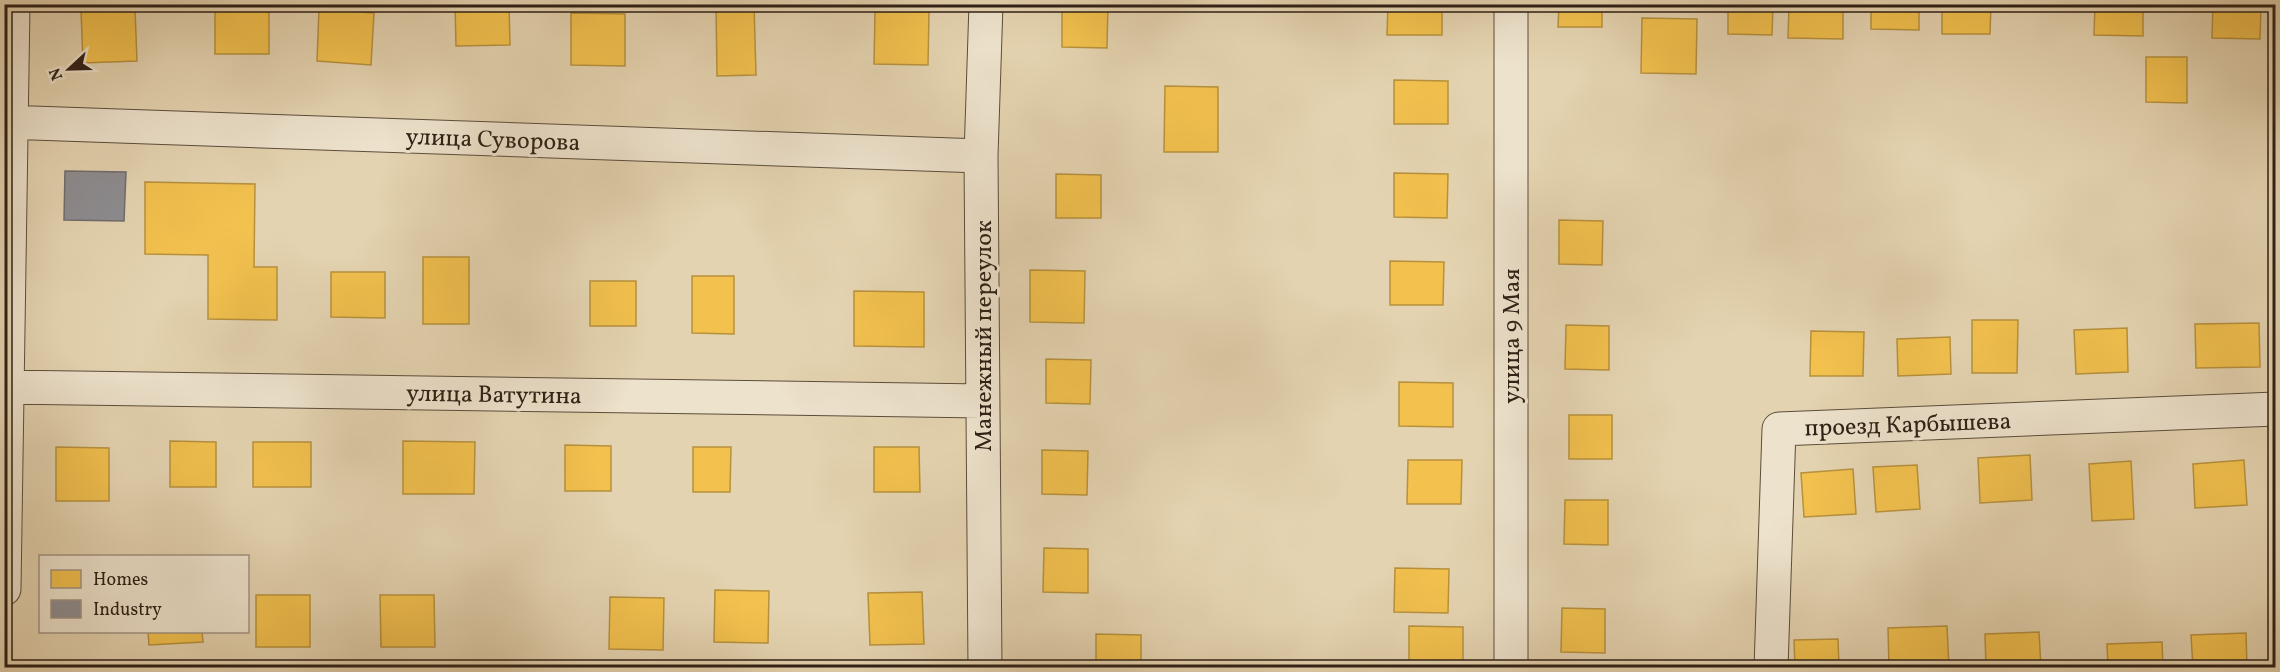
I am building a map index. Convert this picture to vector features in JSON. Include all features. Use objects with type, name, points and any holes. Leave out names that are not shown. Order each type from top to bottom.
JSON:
[{"type":"street","points":[[4,589],[9,122],[14,4]]},
{"type":"street","name":"Манежный переулок","points":[[985,668],[981,156],[986,4]]},
{"type":"street","name":"улица 9 Мая","points":[[1511,4],[1511,668]]},
{"type":"street","name":"улица Суворова","points":[[9,122],[981,156]]},
{"type":"street","name":"улица Ватутина","points":[[7,387],[983,401]]},
{"type":"street","name":"проезд Карбышева","points":[[1771,668],[1779,429],[2276,409]]},
{"type":"building: Homes","points":[[215,4],[269,4],[269,54],[215,54]]},
{"type":"building: Homes","points":[[455,4],[509,4],[510,45],[456,46]]},
{"type":"building: Homes","points":[[1062,4],[1108,4],[1107,48],[1062,47]]},
{"type":"building: Homes","points":[[1388,4],[1442,4],[1442,35],[1387,35]]},
{"type":"building: Homes","points":[[1559,4],[1602,4],[1602,27],[1558,27]]},
{"type":"building: Homes","points":[[1728,4],[1773,4],[1772,35],[1728,34]]},
{"type":"building: Homes","points":[[1789,4],[1843,4],[1843,39],[1788,38]]},
{"type":"building: Homes","points":[[1871,4],[1919,4],[1919,30],[1871,29]]},
{"type":"building: Homes","points":[[1942,4],[1991,4],[1990,34],[1942,34]]},
{"type":"building: Homes","points":[[2095,4],[2143,4],[2143,36],[2094,35]]},
{"type":"building: Homes","points":[[2213,4],[2261,4],[2260,39],[2212,38]]},
{"type":"building: Homes","points":[[754,5],[756,75],[717,76],[716,6]]},
{"type":"building: Homes","points":[[135,9],[137,61],[83,63],[81,10]]},
{"type":"building: Homes","points":[[319,9],[374,13],[371,65],[317,61]]},
{"type":"building: Homes","points":[[875,12],[929,12],[928,65],[874,64]]},
{"type":"building: Homes","points":[[571,13],[625,14],[625,66],[571,65]]},
{"type":"building: Homes","points":[[1642,18],[1697,19],[1696,74],[1641,73]]},
{"type":"building: Homes","points":[[2146,57],[2187,57],[2187,103],[2146,102]]},
{"type":"building: Homes","points":[[1394,80],[1448,81],[1448,124],[1394,124]]},
{"type":"building: Homes","points":[[1165,86],[1218,87],[1218,152],[1164,152]]},
{"type":"building: Homes","points":[[1394,173],[1448,174],[1447,218],[1394,217]]},
{"type":"building: Homes","points":[[1056,174],[1101,175],[1101,218],[1056,218]]},
{"type":"building: Homes","points":[[145,182],[255,184],[254,267],[277,267],[277,320],[208,319],[208,255],[145,254]]},
{"type":"building: Homes","points":[[1559,220],[1603,221],[1602,265],[1559,264]]},
{"type":"building: Homes","points":[[423,257],[469,257],[469,324],[423,324]]},
{"type":"building: Homes","points":[[1390,261],[1444,262],[1443,305],[1390,305]]},
{"type":"building: Homes","points":[[1030,270],[1085,271],[1084,323],[1030,322]]},
{"type":"building: Homes","points":[[331,272],[385,272],[385,318],[331,317]]},
{"type":"building: Homes","points":[[692,276],[734,276],[734,334],[692,333]]},
{"type":"building: Homes","points":[[590,281],[636,281],[636,326],[590,326]]},
{"type":"building: Homes","points":[[854,291],[924,292],[924,347],[854,346]]},
{"type":"building: Homes","points":[[1972,320],[2018,320],[2017,373],[1972,373]]},
{"type":"building: Homes","points":[[2259,323],[2260,367],[2196,368],[2195,324]]},
{"type":"building: Homes","points":[[1566,325],[1609,326],[1609,370],[1565,369]]},
{"type":"building: Homes","points":[[2127,328],[2128,372],[2076,374],[2074,330]]},
{"type":"building: Homes","points":[[1811,331],[1864,332],[1863,376],[1810,376]]},
{"type":"building: Homes","points":[[1950,337],[1951,374],[1898,376],[1897,339]]},
{"type":"building: Homes","points":[[1046,359],[1091,360],[1090,404],[1046,403]]},
{"type":"building: Homes","points":[[1399,382],[1453,383],[1453,427],[1399,426]]},
{"type":"building: Homes","points":[[1569,415],[1612,415],[1612,459],[1569,459]]},
{"type":"building: Homes","points":[[170,441],[216,442],[216,487],[170,487]]},
{"type":"building: Homes","points":[[403,441],[475,442],[474,494],[403,494]]},
{"type":"building: Homes","points":[[253,442],[311,442],[311,487],[253,487]]},
{"type":"building: Homes","points":[[565,445],[611,446],[611,491],[565,491]]},
{"type":"building: Homes","points":[[56,447],[109,448],[109,501],[56,501]]},
{"type":"building: Homes","points":[[693,447],[731,447],[730,492],[693,492]]},
{"type":"building: Homes","points":[[874,447],[919,447],[920,492],[874,492]]},
{"type":"building: Homes","points":[[1042,450],[1088,451],[1087,495],[1042,494]]},
{"type":"building: Homes","points":[[2030,455],[2032,500],[1980,503],[1978,458]]},
{"type":"building: Homes","points":[[1408,460],[1462,460],[1461,504],[1407,504]]},
{"type":"building: Homes","points":[[2244,460],[2247,505],[2195,508],[2193,464]]},
{"type":"building: Homes","points":[[2131,461],[2134,519],[2092,521],[2089,464]]},
{"type":"building: Homes","points":[[1917,465],[1920,509],[1876,512],[1873,467]]},
{"type":"building: Homes","points":[[1853,469],[1856,514],[1804,517],[1801,473]]},
{"type":"building: Homes","points":[[1565,500],[1608,500],[1608,545],[1564,544]]},
{"type":"building: Homes","points":[[1044,548],[1088,549],[1088,593],[1043,592]]},
{"type":"building: Homes","points":[[1395,568],[1449,569],[1448,613],[1394,612]]},
{"type":"building: Homes","points":[[715,590],[769,591],[768,643],[714,642]]},
{"type":"building: Homes","points":[[922,592],[924,644],[870,645],[868,593]]},
{"type":"building: Homes","points":[[256,595],[310,595],[310,647],[256,647]]},
{"type":"building: Homes","points":[[380,595],[434,595],[435,647],[381,647]]},
{"type":"building: Homes","points":[[610,597],[664,598],[663,650],[609,649]]},
{"type":"building: Homes","points":[[1562,608],[1605,609],[1605,653],[1561,652]]},
{"type":"building: Homes","points":[[1409,626],[1463,627],[1463,663],[1409,662]]},
{"type":"building: Homes","points":[[1947,626],[1949,668],[1889,668],[1888,628]]},
{"type":"building: Homes","points":[[2039,632],[2041,668],[1986,668],[1985,634]]},
{"type":"building: Homes","points":[[148,633],[202,633],[203,642],[149,645]]},
{"type":"building: Homes","points":[[2246,633],[2247,668],[2193,668],[2191,635]]},
{"type":"building: Homes","points":[[1096,634],[1141,635],[1141,668],[1096,668]]},
{"type":"building: Homes","points":[[1838,639],[1839,668],[1795,668],[1794,640]]},
{"type":"building: Homes","points":[[2162,642],[2163,668],[2108,668],[2107,644]]},
{"type":"building: Homes","points":[[1326,662],[1380,665],[1380,668],[1325,668]]},
{"type":"building: Industry","points":[[65,171],[126,172],[124,221],[64,220]]}]
